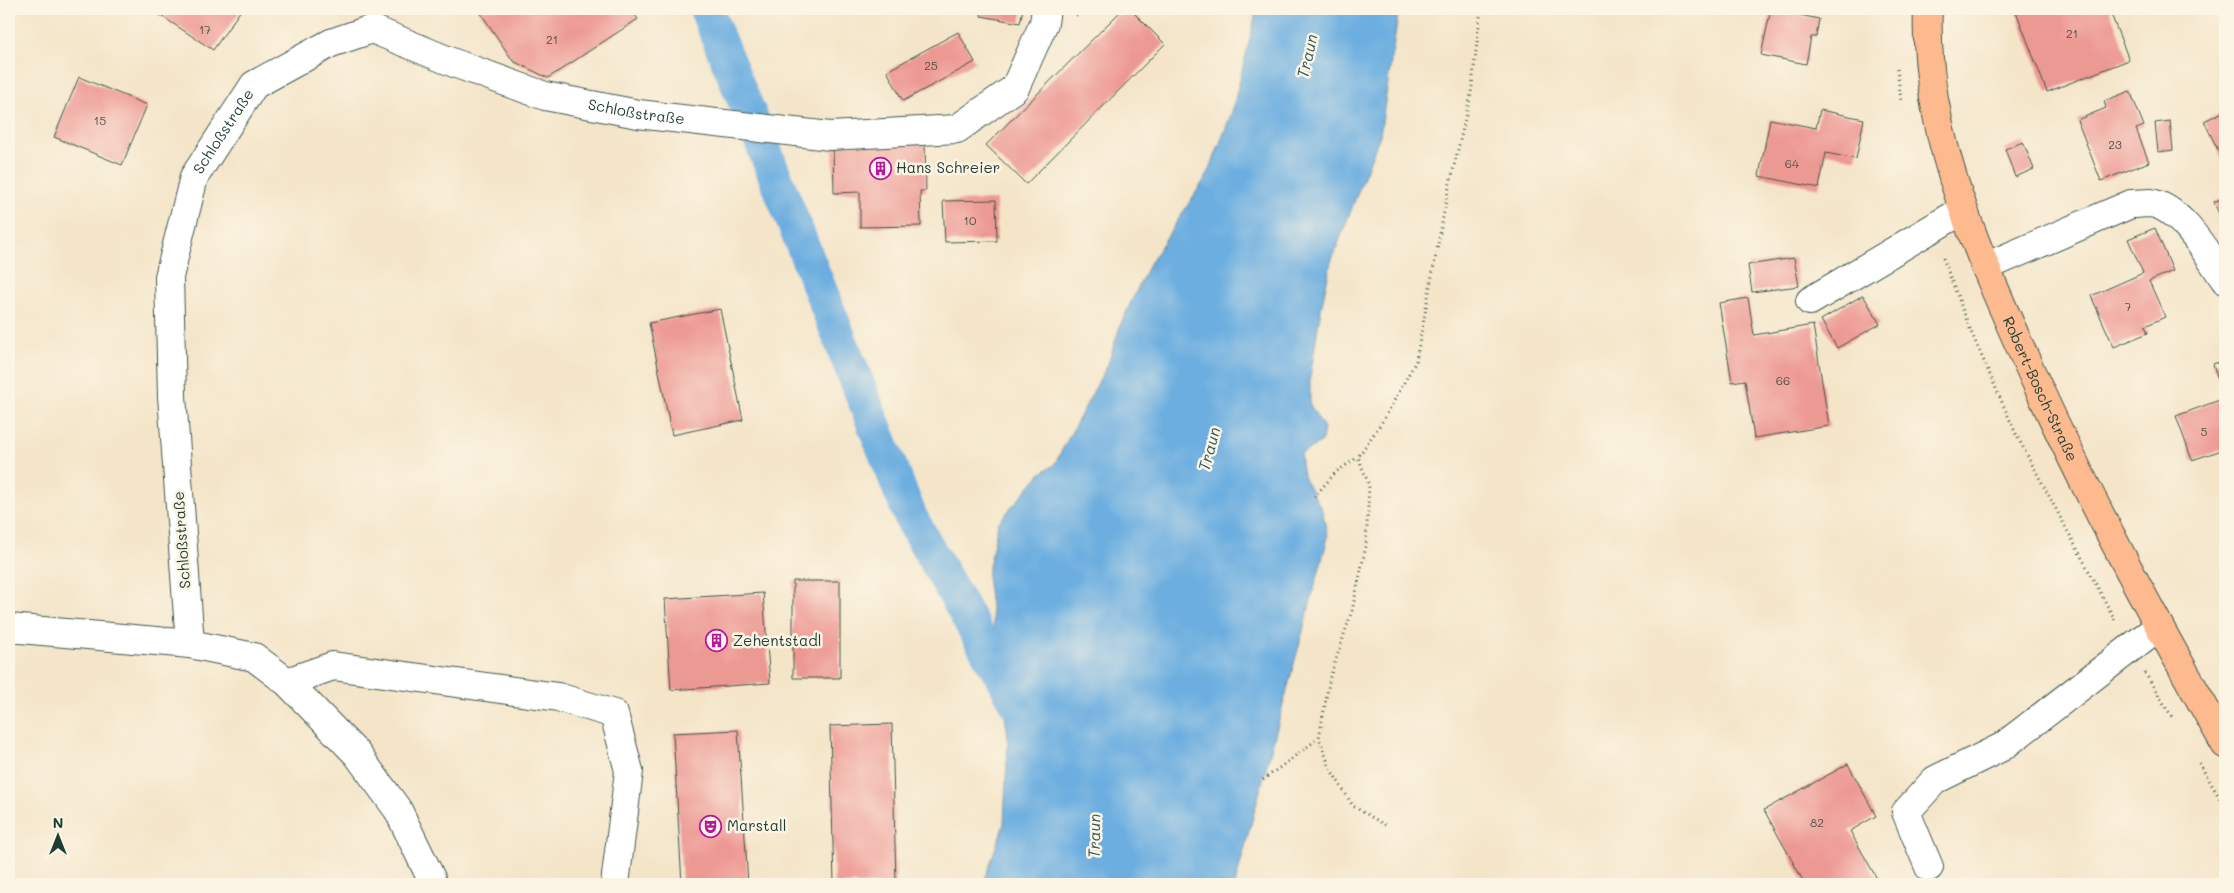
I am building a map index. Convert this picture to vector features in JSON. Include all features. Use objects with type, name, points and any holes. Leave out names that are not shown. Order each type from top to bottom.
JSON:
[{"type":"main road","name":"Robert-Bosch-Straße","points":[[1928,9],[1930,68],[1940,130],[1963,210],[1985,267],[2056,429],[2158,627],[2225,744]]},
{"type":"street","name":"Schloßstraße","points":[[190,644],[172,396],[169,277],[194,177],[254,86],[373,19],[454,63],[545,96],[638,114],[830,136],[957,129],[1015,88],[1044,23],[1046,9]]},
{"type":"street","points":[[1985,267],[2131,204],[2151,203],[2171,212],[2187,227],[2225,280]]},
{"type":"street","points":[[1810,300],[1963,210]]},
{"type":"street","points":[[1929,867],[1906,812],[1935,780],[2002,746],[2158,627]]},
{"type":"street","points":[[9,628],[190,644],[254,657],[287,682],[356,754],[398,810],[431,878],[431,884]]},
{"type":"street","points":[[287,682],[333,666],[558,697],[614,714],[629,771],[615,884]]},
{"type":"path","points":[[1314,496],[1336,472],[1358,457],[1384,419],[1416,361],[1448,196],[1471,94],[1481,9]]},
{"type":"path","points":[[1358,457],[1369,484],[1366,546],[1352,611],[1330,677],[1319,738],[1330,768],[1353,806],[1386,825]]},
{"type":"path","points":[[1263,780],[1319,738]]},
{"type":"water","name":"Traun","points":[[1257,9],[1399,9],[1380,135],[1331,262],[1320,314],[1310,378],[1310,405],[1324,428],[1322,441],[1300,455],[1303,476],[1322,510],[1328,537],[1235,884],[983,884],[1004,824],[1008,738],[987,576],[998,523],[1041,473],[1054,465],[1108,364],[1120,326],[1148,266],[1208,174],[1232,112]]},
{"type":"building","points":[[151,9],[240,9],[241,10],[213,50]]},
{"type":"building","points":[[478,9],[630,9],[638,19],[548,78],[513,61]]},
{"type":"building","points":[[982,9],[1023,9],[1020,23],[981,16]]},
{"type":"building","points":[[1123,9],[1130,9],[1165,44],[1026,184],[986,145]]},
{"type":"building","points":[[1771,9],[1819,19],[1816,37],[1811,37],[1806,64],[1761,55]]},
{"type":"building","points":[[2015,9],[2109,9],[2129,60],[2047,92]]},
{"type":"building","points":[[958,32],[975,62],[903,101],[887,71]]},
{"type":"building","points":[[79,77],[147,105],[122,165],[54,137]]},
{"type":"building","points":[[2130,91],[2144,126],[2136,129],[2149,162],[2101,181],[2077,120],[2106,108],[2104,101]]},
{"type":"building","points":[[1820,110],[1864,119],[1856,159],[1826,153],[1819,188],[1759,176],[1770,119],[1816,128]]},
{"type":"building","points":[[2225,111],[2225,165],[2204,121]]},
{"type":"building","points":[[2170,121],[2173,150],[2158,152],[2155,123]]},
{"type":"building","points":[[2023,142],[2034,169],[2015,177],[2005,149]]},
{"type":"building","name":"Hans Schreier","points":[[925,143],[926,191],[920,191],[921,226],[860,227],[860,192],[834,193],[833,145]]},
{"type":"building","points":[[2225,197],[2225,228],[2214,202]]},
{"type":"building","points":[[996,200],[997,241],[945,242],[943,201]]},
{"type":"building","points":[[2155,228],[2173,271],[2149,281],[2165,317],[2145,326],[2148,333],[2114,347],[2091,296],[2143,273],[2128,239]]},
{"type":"building","points":[[1794,258],[1799,286],[1752,292],[1748,265]]},
{"type":"building","points":[[1863,295],[1880,324],[1837,348],[1821,320]]},
{"type":"building","points":[[1748,298],[1754,335],[1813,325],[1829,426],[1754,438],[1745,380],[1732,382],[1719,303]]},
{"type":"building","points":[[720,309],[743,420],[672,435],[649,323]]},
{"type":"building","points":[[2225,360],[2225,387],[2221,388],[2213,364]]},
{"type":"building","points":[[2225,398],[2225,449],[2192,460],[2176,416]]},
{"type":"building","points":[[793,581],[840,581],[840,678],[793,678]]},
{"type":"building","name":"Zehentstadl","points":[[763,593],[770,683],[671,690],[665,599]]},
{"type":"building","points":[[892,724],[896,884],[834,884],[830,726]]},
{"type":"building","name":"Marstall","points":[[738,730],[748,884],[682,884],[673,733]]},
{"type":"building","points":[[1848,764],[1876,816],[1850,831],[1880,884],[1805,884],[1764,810]]},
{"type":"waterway","points":[[706,9],[761,141],[911,518],[1023,714]]},
{"type":"place","name":"Hans Schreier","points":[[880,168]]},
{"type":"place","name":"Zehentstadl","points":[[717,641]]},
{"type":"place","name":"Marstall","points":[[711,826]]}]
